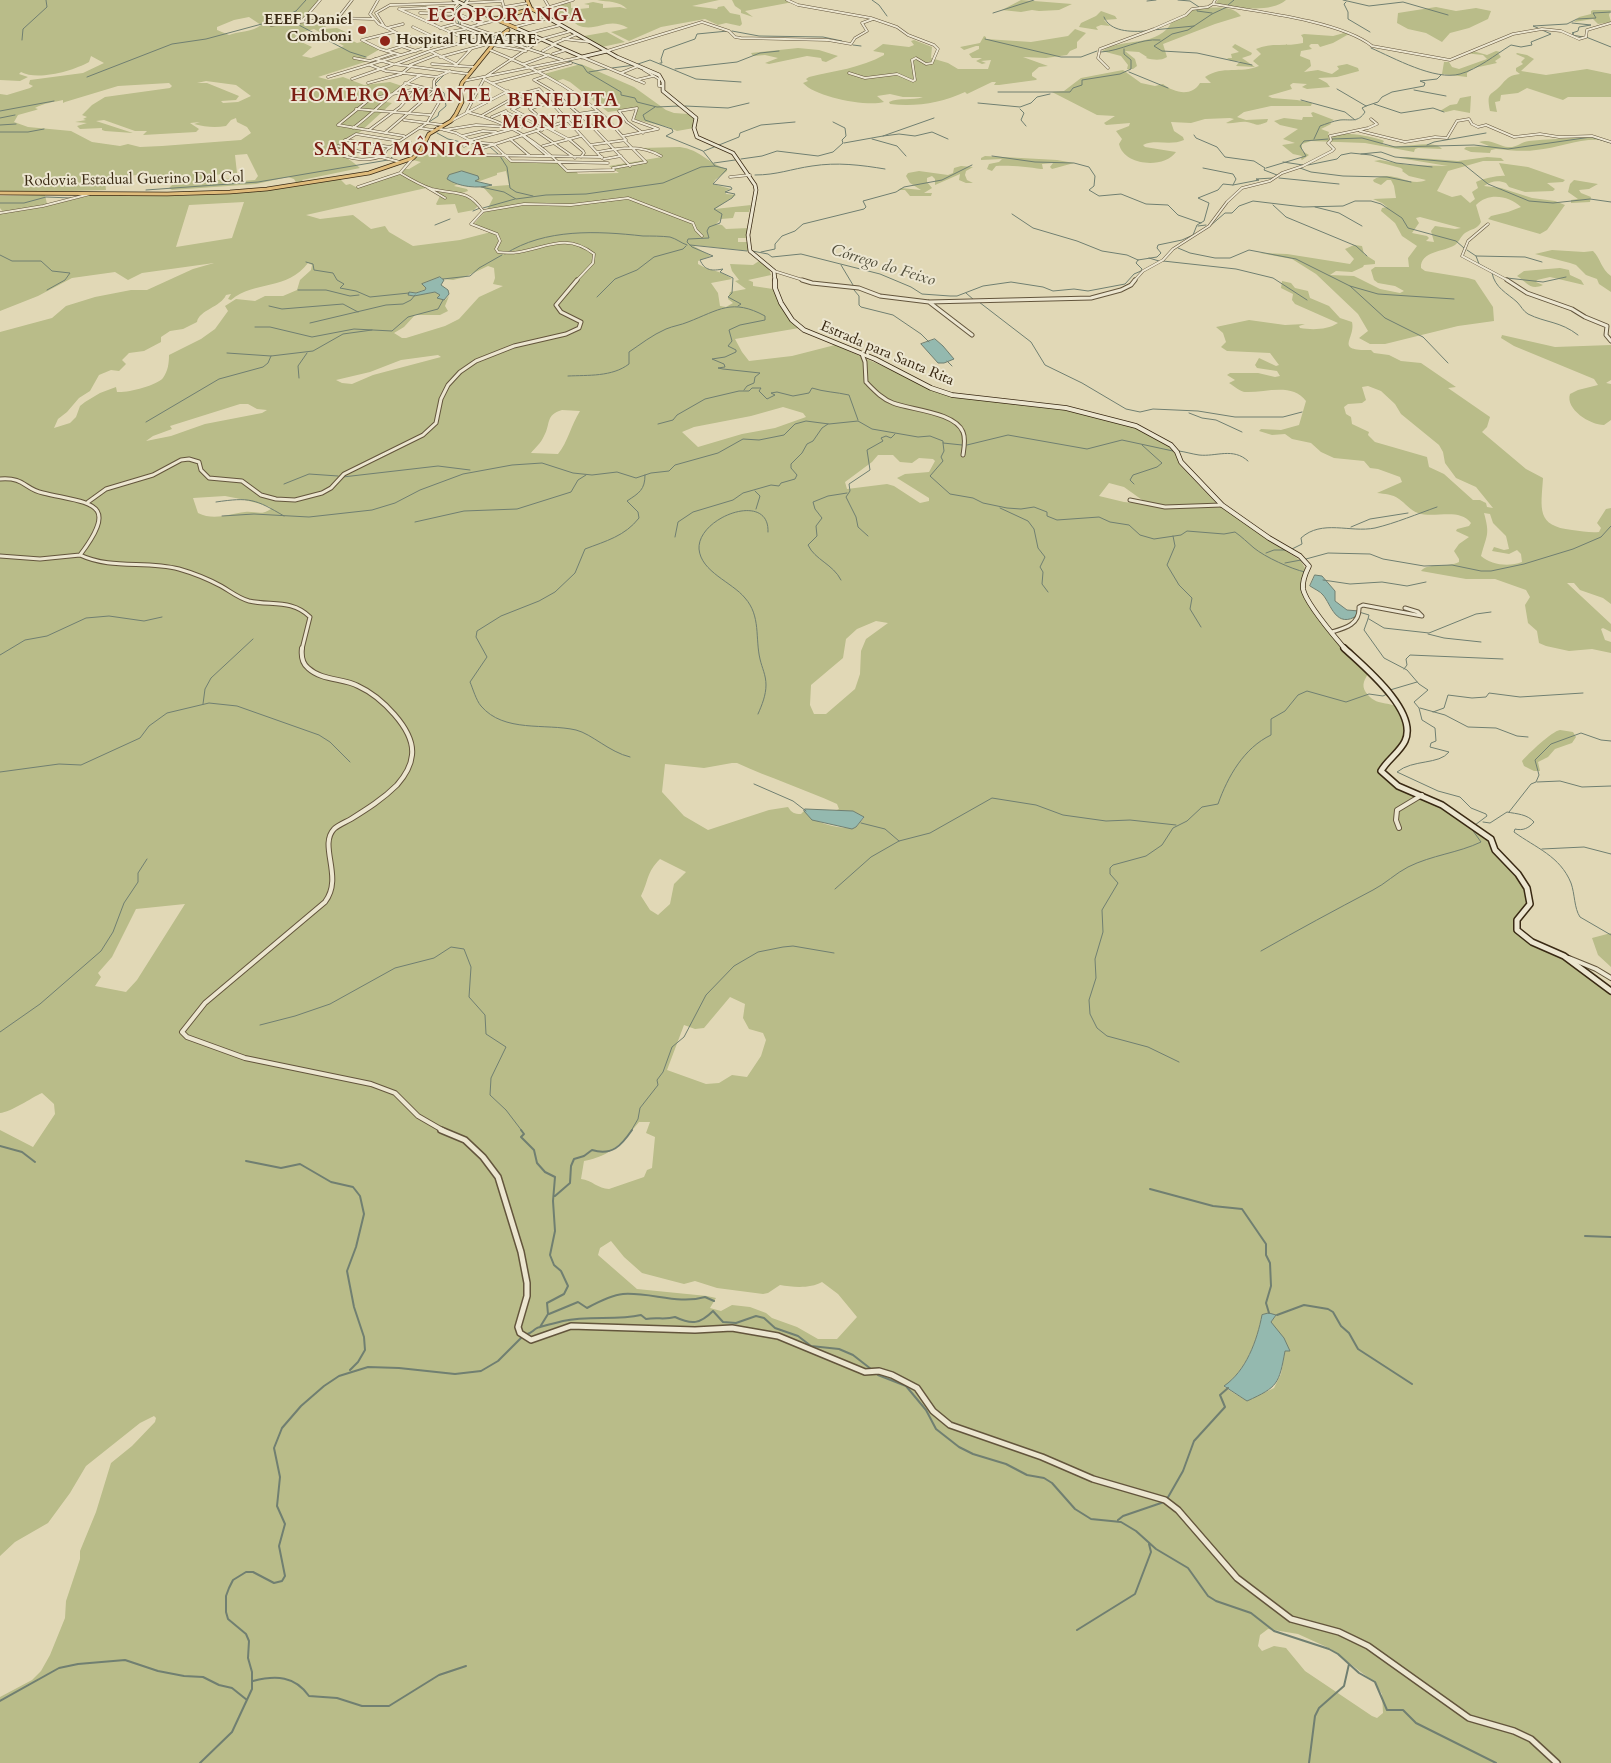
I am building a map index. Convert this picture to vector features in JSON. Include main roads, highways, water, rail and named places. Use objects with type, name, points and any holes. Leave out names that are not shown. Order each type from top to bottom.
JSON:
[{"type":"main road","points":[[455,1],[466,3],[472,9],[582,57],[606,51]]},
{"type":"main road","points":[[528,2],[531,9]]},
{"type":"main road","points":[[497,20],[531,9],[593,42],[606,51]]},
{"type":"main road","points":[[497,20],[536,11]]},
{"type":"main road","name":"Rodovia Estadual Guerino Dal Col","points":[[0,193],[194,194],[267,189],[369,173],[413,158],[421,150],[429,134],[451,121],[462,102],[460,89],[463,81],[499,37],[508,30],[516,28]]},
{"type":"main road","name":"Estrada para Santa Rita","points":[[606,51],[661,77],[662,86],[667,96],[696,118],[694,128],[697,136],[729,150],[750,175],[756,190],[748,234],[750,251],[774,271],[775,288],[792,320],[812,334],[862,354],[931,388],[952,395],[1042,404],[1136,426],[1171,445],[1177,452],[1181,462],[1222,505],[1269,538],[1300,556],[1309,566],[1303,589],[1313,608],[1344,648],[1383,684],[1399,707],[1408,731],[1405,742],[1385,764],[1382,771],[1388,780],[1422,795],[1462,818],[1491,839],[1495,850],[1518,874],[1526,888],[1530,904],[1517,920],[1517,930],[1532,942],[1564,956],[1611,991]]},
{"type":"water","points":[[462,171],[478,176],[479,179],[475,181],[492,185],[481,187],[469,186],[457,184],[447,179],[449,175]]},
{"type":"water","points":[[440,277],[444,280],[441,285],[448,290],[449,294],[444,300],[437,298],[440,295],[435,292],[414,296],[408,295],[409,292],[416,293],[425,290],[426,288],[422,284]]},
{"type":"water","points":[[935,339],[954,359],[938,363],[921,344]]},
{"type":"water","points":[[1315,575],[1322,576],[1335,591],[1335,601],[1347,610],[1359,611],[1358,615],[1351,619],[1339,618],[1322,594],[1310,586]]},
{"type":"water","points":[[805,809],[853,811],[864,817],[852,829],[812,820],[804,811]]},
{"type":"water","points":[[1269,1313],[1276,1315],[1271,1322],[1284,1338],[1290,1351],[1285,1351],[1279,1378],[1271,1388],[1247,1401],[1224,1386],[1232,1380],[1244,1364],[1254,1345],[1262,1315]]},
{"type":"waterway","points":[[22,40],[23,29],[47,7],[46,0]]},
{"type":"waterway","points":[[87,77],[172,44],[206,39],[273,21],[296,11],[306,0]]},
{"type":"waterway","points":[[464,26],[459,24],[455,11],[466,0]]},
{"type":"waterway","points":[[872,0],[879,5],[887,16]]},
{"type":"waterway","points":[[993,13],[1034,0]]},
{"type":"waterway","points":[[1147,1],[1156,0]]},
{"type":"waterway","points":[[1178,0],[1190,1],[1199,7]]},
{"type":"waterway","points":[[1228,5],[1234,0]]},
{"type":"waterway","points":[[1343,0],[1369,6],[1403,2],[1448,15]]},
{"type":"waterway","points":[[1346,2],[1344,4],[1348,12],[1348,19],[1370,32]]},
{"type":"waterway","points":[[1194,26],[1227,7]]},
{"type":"waterway","points":[[1197,9],[1197,11],[1212,13]]},
{"type":"waterway","points":[[294,22],[296,12]]},
{"type":"waterway","name":"Córrego do Feixo","points":[[1538,28],[1533,26],[1567,24],[1577,19],[1596,18],[1593,13],[1611,12]]},
{"type":"waterway","points":[[1104,17],[1111,26],[1116,28],[1128,31],[1146,31]]},
{"type":"waterway","points":[[295,23],[350,52],[366,57]]},
{"type":"waterway","points":[[1572,23],[1591,25],[1579,27],[1578,31],[1572,33],[1574,34],[1572,35],[1583,37]]},
{"type":"waterway","points":[[1153,30],[1194,26]]},
{"type":"waterway","points":[[1194,26],[1188,30],[1172,34],[1154,46],[1162,51],[1197,53],[1252,65]]},
{"type":"waterway","points":[[467,28],[497,38]]},
{"type":"waterway","name":"Córrego do Feixo","points":[[1371,48],[1427,71],[1439,74],[1460,74],[1473,69],[1511,45],[1521,47],[1532,45],[1531,42],[1551,34],[1542,30]]},
{"type":"waterway","points":[[660,63],[662,63],[661,59],[664,50],[695,39],[697,34],[728,31]]},
{"type":"waterway","points":[[732,31],[759,36],[823,37],[842,41]]},
{"type":"waterway","points":[[1586,37],[1611,47]]},
{"type":"waterway","points":[[985,39],[1061,57],[1081,57],[1097,51]]},
{"type":"waterway","points":[[1101,52],[1145,41],[1160,40]]},
{"type":"waterway","points":[[508,41],[583,66],[587,72],[621,92],[621,95],[635,98],[637,102],[657,107],[679,106]]},
{"type":"waterway","points":[[853,45],[861,46]]},
{"type":"waterway","points":[[998,92],[1070,92],[1073,88],[1082,85],[1082,80],[1120,74],[1131,69],[1131,60],[1124,54],[1124,49]]},
{"type":"waterway","points":[[675,69],[737,62],[760,53],[779,51]]},
{"type":"waterway","points":[[638,64],[650,60],[696,79],[741,82]]},
{"type":"waterway","points":[[612,68],[635,65]]},
{"type":"waterway","points":[[589,72],[607,69]]},
{"type":"waterway","points":[[1129,72],[1168,88]]},
{"type":"waterway","points":[[429,122],[438,116],[439,112],[446,106],[444,93],[435,84],[444,75]]},
{"type":"waterway","name":"Córrego do Feixo","points":[[1366,106],[1378,102],[1382,97],[1392,92],[1424,86],[1425,83],[1420,81],[1437,79],[1441,75]]},
{"type":"waterway","points":[[1337,89],[1366,106]]},
{"type":"waterway","points":[[1414,90],[1446,96]]},
{"type":"waterway","points":[[978,103],[1020,107],[1031,103],[1037,97],[1050,94]]},
{"type":"waterway","points":[[1301,100],[1345,112],[1355,120]]},
{"type":"waterway","points":[[0,111],[54,101]]},
{"type":"waterway","points":[[685,106],[728,108],[749,103]]},
{"type":"waterway","points":[[1374,104],[1401,113],[1433,108],[1444,112]]},
{"type":"waterway","name":"Córrego do Feixo","points":[[1355,120],[1360,118],[1365,112],[1362,108],[1366,106]]},
{"type":"waterway","points":[[655,107],[643,115],[645,120],[672,129],[673,132],[666,136],[703,151],[715,166]]},
{"type":"waterway","points":[[1020,109],[1024,113],[1021,120],[1026,126]]},
{"type":"waterway","points":[[0,118],[15,115]]},
{"type":"waterway","points":[[883,136],[934,118]]},
{"type":"waterway","name":"Córrego do Feixo","points":[[1314,139],[1320,126],[1337,120],[1355,120]]},
{"type":"waterway","points":[[704,151],[739,137],[740,133],[761,125],[795,122]]},
{"type":"waterway","points":[[741,159],[762,156],[777,151],[818,156],[833,152],[843,143],[842,140],[846,136],[845,128],[833,122]]},
{"type":"waterway","points":[[0,125],[16,124]]},
{"type":"waterway","points":[[0,132],[28,132],[44,129]]},
{"type":"waterway","points":[[883,136],[899,134],[915,136],[932,132],[948,139]]},
{"type":"waterway","points":[[437,133],[448,139],[461,142]]},
{"type":"waterway","points":[[1427,145],[1434,142],[1486,133]]},
{"type":"waterway","points":[[1194,135],[1196,138],[1217,147],[1225,157],[1254,161],[1265,168],[1264,170],[1277,175]]},
{"type":"waterway","points":[[844,143],[883,136]]},
{"type":"waterway","points":[[1332,139],[1362,138],[1395,147],[1474,145],[1508,149],[1591,137],[1611,143]]},
{"type":"waterway","points":[[872,139],[897,146],[906,156]]},
{"type":"waterway","name":"Córrego do Feixo","points":[[1285,162],[1306,156],[1300,146],[1304,141],[1328,139]]},
{"type":"waterway","points":[[391,158],[411,142]]},
{"type":"waterway","points":[[474,143],[488,145]]},
{"type":"waterway","points":[[490,147],[498,154]]},
{"type":"waterway","points":[[1361,154],[1381,152],[1395,157],[1462,163],[1488,184],[1529,201],[1553,203],[1590,199],[1611,202]]},
{"type":"waterway","points":[[1308,165],[1337,159],[1341,155],[1361,154]]},
{"type":"waterway","points":[[1361,154],[1371,155],[1396,163],[1432,167]]},
{"type":"waterway","points":[[500,156],[507,167],[510,188],[516,192],[533,196]]},
{"type":"waterway","points":[[992,156],[1035,162],[1074,163],[1089,167],[1095,176],[1094,186],[1089,190],[1099,196],[1121,194],[1146,204],[1168,205],[1178,215],[1201,223]]},
{"type":"waterway","points":[[146,190],[258,182],[388,160]]},
{"type":"waterway","points":[[714,163],[735,160]]},
{"type":"waterway","name":"Córrego do Feixo","points":[[1266,168],[1285,162]]},
{"type":"waterway","points":[[1285,162],[1303,165]]},
{"type":"waterway","points":[[755,175],[831,164],[885,169]]},
{"type":"waterway","points":[[761,252],[775,249],[775,244],[782,236],[795,231],[803,224],[864,209],[866,207],[863,201],[896,192],[904,187],[942,180],[972,165]]},
{"type":"waterway","points":[[481,187],[504,192],[516,199],[546,195],[586,194],[663,183],[701,167],[715,166]]},
{"type":"waterway","points":[[690,245],[687,242],[688,239],[709,238],[707,231],[709,227],[720,223],[722,214],[714,209],[732,198],[735,194],[725,192],[732,189],[731,187],[713,184],[727,169],[715,166]]},
{"type":"waterway","points":[[1203,168],[1233,174],[1236,179],[1233,185]]},
{"type":"waterway","points":[[1300,168],[1311,172],[1343,176],[1387,177],[1411,182]]},
{"type":"waterway","name":"Córrego do Feixo","points":[[1233,185],[1259,180],[1256,179],[1273,178]]},
{"type":"waterway","points":[[1279,178],[1339,184]]},
{"type":"waterway","name":"Córrego do Feixo","points":[[1201,223],[1204,221],[1209,203],[1198,198],[1218,190],[1223,184],[1233,185]]},
{"type":"waterway","points":[[0,203],[24,203],[46,197],[71,198]]},
{"type":"waterway","points":[[483,208],[515,199]]},
{"type":"waterway","points":[[1210,226],[1225,213],[1232,213],[1239,206],[1253,201],[1303,207],[1343,206],[1355,201],[1371,201],[1381,204],[1402,218],[1408,228],[1456,241],[1464,248]]},
{"type":"waterway","points":[[1273,205],[1286,217],[1356,246],[1367,256]]},
{"type":"waterway","points":[[1315,207],[1339,213],[1362,226]]},
{"type":"waterway","points":[[473,211],[480,208]]},
{"type":"waterway","points":[[1012,214],[1033,228],[1077,241],[1102,251],[1127,255],[1138,260]]},
{"type":"waterway","points":[[435,225],[450,219]]},
{"type":"waterway","name":"Córrego do Feixo","points":[[1150,258],[1157,257],[1161,253],[1157,248],[1158,245],[1182,240],[1193,235],[1197,225],[1201,223]]},
{"type":"waterway","name":"Córrego do Feixo","points":[[1198,226],[1206,225]]},
{"type":"waterway","points":[[505,254],[537,240],[572,233],[670,237],[687,245]]},
{"type":"waterway","name":"Córrego do Feixo","points":[[690,245],[747,251]]},
{"type":"waterway","points":[[690,245],[713,256],[700,260],[704,266],[712,270],[723,269],[720,272],[733,278],[732,293],[728,297],[741,304],[738,306]]},
{"type":"waterway","points":[[597,297],[615,279],[637,270],[654,257],[683,249],[686,246]]},
{"type":"waterway","points":[[1178,248],[1190,253],[1215,258],[1230,258],[1249,250],[1296,259],[1350,286]]},
{"type":"waterway","points":[[1467,250],[1476,256]]},
{"type":"waterway","name":"Córrego do Feixo","points":[[752,251],[768,254],[772,257],[801,254],[880,274],[911,287],[922,294],[950,296],[957,296],[983,286],[1011,282],[1043,287],[1053,291],[1074,289],[1088,291],[1125,284],[1134,274],[1141,271],[1142,269],[1136,263],[1138,260]]},
{"type":"waterway","points":[[0,255],[12,261],[41,261],[52,271],[70,273],[65,280],[47,290]]},
{"type":"waterway","points":[[443,279],[470,276],[479,268],[502,255]]},
{"type":"waterway","points":[[1476,256],[1525,257],[1542,262]]},
{"type":"waterway","points":[[1476,256],[1479,264],[1492,271]]},
{"type":"waterway","name":"Córrego do Feixo","points":[[1138,260],[1150,258]]},
{"type":"waterway","name":"Córrego do Feixo","points":[[1150,258],[1159,261]]},
{"type":"waterway","points":[[1163,261],[1236,269],[1273,278],[1307,300]]},
{"type":"waterway","points":[[306,262],[313,264],[314,270],[333,273],[337,280],[344,284],[340,288],[356,291],[370,297],[409,293]]},
{"type":"waterway","points":[[841,265],[853,285]]},
{"type":"waterway","points":[[1492,273],[1496,283],[1526,313],[1565,327],[1578,335]]},
{"type":"waterway","points":[[1507,278],[1543,282],[1566,277]]},
{"type":"waterway","points":[[1350,286],[1378,294],[1454,299]]},
{"type":"waterway","points":[[1350,286],[1385,318],[1423,337],[1448,363]]},
{"type":"waterway","points":[[298,290],[326,290],[350,296],[359,295]]},
{"type":"waterway","points":[[854,290],[859,296],[859,305],[861,307],[893,315],[921,334],[929,342]]},
{"type":"waterway","points":[[966,293],[974,300]]},
{"type":"waterway","points":[[358,312],[386,305],[403,304],[411,300],[415,295]]},
{"type":"waterway","points":[[255,327],[270,327],[312,337],[354,329],[392,331],[408,317],[438,309],[443,300]]},
{"type":"waterway","points":[[979,302],[1031,342],[1045,365],[1082,383],[1126,409],[1140,412],[1153,409],[1198,411],[1235,417],[1283,417],[1302,412]]},
{"type":"waterway","points":[[269,306],[282,309],[343,304],[358,312]]},
{"type":"waterway","points":[[568,376],[615,371],[629,364],[629,352],[656,334],[717,310],[734,307],[743,308],[765,316],[765,320],[740,325],[729,330],[732,341],[728,346],[736,350],[736,352],[725,357],[712,359],[724,364],[725,367],[718,368],[760,373],[755,377],[754,383],[747,386],[744,390]]},
{"type":"waterway","points":[[310,323],[358,312]]},
{"type":"waterway","points":[[271,356],[313,351],[343,334],[372,330]]},
{"type":"waterway","points":[[227,353],[271,356]]},
{"type":"waterway","points":[[299,378],[298,366],[307,353]]},
{"type":"waterway","points":[[146,422],[219,379],[263,367],[268,363],[271,356]]},
{"type":"waterway","points":[[947,361],[952,366]]},
{"type":"waterway","points":[[658,424],[673,420],[677,415],[705,399],[739,391],[749,391],[752,388],[761,388],[759,391],[767,399],[775,395],[771,393],[777,392],[793,396],[809,393],[812,388],[849,395],[858,420]]},
{"type":"waterway","points":[[1189,413],[1202,418],[1216,420],[1242,432]]},
{"type":"waterway","points":[[645,475],[669,471],[675,465],[718,453],[743,439],[759,440],[784,435],[795,424],[806,421],[829,424],[858,421],[872,429],[918,437],[930,436],[943,441],[943,443]]},
{"type":"waterway","points":[[675,537],[678,522],[693,512],[733,500],[743,493],[771,485],[779,486],[781,483],[795,479],[797,475],[791,468],[791,464],[802,453],[807,444],[813,441],[822,428],[828,424]]},
{"type":"waterway","points":[[868,536],[858,527],[856,517],[846,497],[850,491],[849,484],[870,470],[867,450],[883,441],[881,438],[886,436],[891,438],[895,434]]},
{"type":"waterway","points":[[967,445],[1008,435],[1087,449],[1122,440],[1173,451]]},
{"type":"waterway","points":[[943,443],[962,445]]},
{"type":"waterway","points":[[943,443],[944,451],[941,457],[943,461],[930,476],[950,494],[973,498],[983,503],[1007,508],[1021,509],[1034,507],[1047,512],[1047,516],[1057,520],[1099,517],[1110,522],[1129,525],[1140,535],[1154,539],[1173,536]]},
{"type":"waterway","points":[[1134,484],[1130,480],[1133,475],[1157,467],[1162,463],[1142,445]]},
{"type":"waterway","points":[[1179,451],[1199,455],[1230,453],[1236,454],[1248,461]]},
{"type":"waterway","points":[[283,516],[309,517],[372,510],[395,503],[420,490],[463,474],[512,465],[542,463],[573,473],[592,475],[617,472],[636,478],[645,475]]},
{"type":"waterway","points":[[343,477],[438,466],[470,470]]},
{"type":"waterway","points":[[284,484],[309,474],[338,476]]},
{"type":"waterway","points":[[415,522],[464,511],[517,509],[571,492],[578,480],[586,475]]},
{"type":"waterway","points":[[630,757],[622,755],[576,730],[526,726],[501,720],[481,706],[470,682],[487,657],[476,637],[477,631],[501,616],[539,601],[555,592],[575,573],[585,549],[615,537],[634,524],[639,518],[638,512],[627,501],[640,491],[644,484],[645,475]]},
{"type":"waterway","points":[[755,491],[760,496],[756,509]]},
{"type":"waterway","points":[[841,580],[833,570],[815,555],[808,545],[817,536],[816,526],[822,518],[815,509],[813,502],[828,496],[847,493]]},
{"type":"waterway","points":[[216,502],[252,501],[283,516]]},
{"type":"waterway","points":[[1292,549],[1302,544],[1301,538],[1309,532],[1318,529],[1375,528],[1437,507]]},
{"type":"waterway","points":[[1000,508],[1028,521],[1034,529],[1038,548],[1045,557],[1040,567],[1043,572],[1042,584],[1048,592]]},
{"type":"waterway","points":[[758,714],[765,696],[766,685],[753,612],[745,598],[705,564],[699,549],[701,537],[709,527],[720,518],[734,513],[747,510],[758,512],[766,519],[768,532]]},
{"type":"waterway","points":[[1351,527],[1370,519],[1408,513]]},
{"type":"waterway","points":[[222,516],[254,514],[283,516]]},
{"type":"waterway","points":[[1306,559],[1328,553],[1370,554],[1383,559],[1424,566],[1452,565],[1481,571],[1491,571],[1524,564],[1573,549],[1601,537],[1611,526]]},
{"type":"waterway","points":[[1173,536],[1181,535],[1187,531],[1224,534],[1235,532],[1265,555],[1305,572]]},
{"type":"waterway","points":[[1173,536],[1175,546],[1167,565],[1179,585],[1192,598],[1190,609],[1201,627]]},
{"type":"waterway","points":[[1266,553],[1274,550],[1286,550]]},
{"type":"waterway","points":[[1285,563],[1301,560]]},
{"type":"waterway","points":[[1323,580],[1350,584],[1382,582],[1407,586],[1426,582]]},
{"type":"waterway","points":[[1359,612],[1369,615],[1364,630],[1384,658],[1404,669]]},
{"type":"waterway","points":[[1369,619],[1384,628],[1429,633],[1476,614],[1491,612]]},
{"type":"waterway","points":[[0,655],[25,640],[47,636],[86,618],[109,616],[144,621],[162,617]]},
{"type":"waterway","points":[[1428,634],[1444,638],[1481,642]]},
{"type":"waterway","points":[[203,704],[205,689],[211,678],[253,639]]},
{"type":"waterway","points":[[1404,669],[1407,665],[1406,659],[1410,655],[1503,659]]},
{"type":"waterway","points":[[1404,669],[1419,684],[1428,690],[1414,702],[1419,708],[1422,720],[1435,728],[1436,741],[1431,743],[1430,747],[1449,752],[1439,759],[1410,765],[1397,772],[1438,791],[1460,797],[1471,808],[1486,814],[1487,816],[1475,825]]},
{"type":"waterway","points":[[1390,690],[1417,682]]},
{"type":"waterway","points":[[1179,1062],[1148,1047],[1107,1036],[1097,1028],[1090,1014],[1089,1000],[1096,978],[1095,959],[1103,932],[1102,910],[1118,883],[1110,874],[1110,868],[1113,865],[1146,856],[1162,845],[1173,828],[1187,821],[1202,807],[1218,804],[1238,764],[1253,747],[1271,735],[1271,719],[1285,711],[1298,695],[1307,691],[1346,702],[1369,694],[1383,696],[1387,694]]},
{"type":"waterway","points":[[1434,712],[1444,708],[1448,695],[1472,698],[1486,697],[1489,693],[1520,697],[1583,693]]},
{"type":"waterway","points":[[0,772],[59,764],[81,765],[140,738],[149,726],[167,713],[209,703],[237,706],[319,735],[330,742],[350,762]]},
{"type":"waterway","points":[[1420,708],[1434,712]]},
{"type":"waterway","points":[[1434,712],[1445,715],[1468,727],[1496,728],[1517,736],[1528,737]]},
{"type":"waterway","points":[[1509,812],[1531,784],[1536,782],[1539,775],[1535,760],[1551,744],[1581,733],[1601,740],[1611,741]]},
{"type":"waterway","points":[[1537,782],[1560,781],[1582,787],[1611,786]]},
{"type":"waterway","points":[[754,784],[793,801],[806,811]]},
{"type":"waterway","points":[[899,841],[930,833],[992,798],[1036,805],[1063,815],[1106,821],[1130,820],[1176,825]]},
{"type":"waterway","points":[[1483,822],[1490,823],[1507,812],[1531,819],[1534,822],[1530,826],[1523,829],[1515,829],[1514,832],[1547,853],[1561,866],[1571,883],[1580,917],[1611,935]]},
{"type":"waterway","points":[[861,823],[885,829],[899,841]]},
{"type":"waterway","points":[[1261,951],[1377,888],[1408,867],[1481,842],[1471,828]]},
{"type":"waterway","points":[[835,889],[871,857],[899,841]]},
{"type":"waterway","points":[[1542,849],[1584,847],[1611,854]]},
{"type":"waterway","points":[[0,1032],[40,1004],[101,951],[113,932],[124,903],[138,882],[138,873],[147,859]]},
{"type":"waterway","points":[[631,1131],[638,1119],[640,1108],[658,1085],[657,1080],[663,1072],[672,1047],[684,1037],[706,995],[734,966],[758,952],[783,947],[793,946],[834,953]]},
{"type":"waterway","points":[[260,1025],[330,1004],[395,968],[434,958],[451,947],[464,949],[471,967],[469,997],[485,1015],[486,1034],[506,1047],[491,1078],[490,1095],[506,1110],[522,1131]]},
{"type":"waterway","points":[[521,1130],[524,1134],[521,1137],[534,1150],[537,1163],[545,1172],[555,1177],[553,1201],[555,1231],[550,1255],[554,1265],[561,1271],[568,1286],[564,1294],[547,1303],[548,1314],[540,1327]]},
{"type":"waterway","points":[[555,1196],[570,1183],[571,1166],[574,1159],[584,1156],[592,1150],[599,1152],[611,1151],[620,1145],[632,1130]]},
{"type":"waterway","points":[[0,1146],[22,1152],[35,1162]]},
{"type":"waterway","points":[[246,1161],[281,1168],[300,1164],[331,1182],[353,1187],[360,1196],[364,1214],[356,1247],[347,1271],[354,1307],[364,1337],[365,1350],[358,1362],[350,1370]]},
{"type":"waterway","points":[[1150,1189],[1213,1206],[1242,1209],[1266,1244],[1266,1255],[1270,1263],[1271,1286],[1266,1303],[1269,1313]]},
{"type":"waterway","points":[[1585,1236],[1611,1237]]},
{"type":"waterway","points":[[549,1314],[578,1302],[587,1308],[609,1297],[623,1294],[685,1300],[705,1297],[714,1301]]},
{"type":"waterway","points":[[1277,1315],[1304,1305],[1328,1309],[1333,1312],[1341,1326],[1349,1333],[1358,1349],[1412,1384]]},
{"type":"waterway","points":[[540,1327],[573,1319],[622,1318],[641,1315],[646,1319],[675,1317],[696,1322],[704,1319],[713,1311],[723,1322],[736,1323],[756,1316],[764,1318],[775,1328],[798,1336],[811,1346],[839,1349],[853,1355],[871,1369]]},
{"type":"waterway","points":[[527,1334],[540,1327]]},
{"type":"waterway","points":[[247,1700],[252,1689],[252,1672],[248,1658],[249,1641],[246,1634],[228,1619],[226,1596],[233,1580],[246,1572],[253,1572],[274,1583],[282,1581],[285,1576],[279,1546],[285,1524],[277,1506],[280,1477],[274,1448],[282,1428],[301,1406],[339,1376],[368,1367],[455,1374],[481,1371],[498,1361],[521,1338]]},
{"type":"waterway","points":[[878,1375],[906,1386],[926,1410],[936,1429],[959,1447],[973,1454],[1006,1464],[1027,1475],[1044,1478],[1052,1483],[1075,1509],[1091,1519],[1121,1522],[1136,1531],[1156,1549],[1188,1568],[1208,1596],[1216,1601],[1251,1613],[1274,1631],[1329,1649],[1338,1654],[1359,1673],[1375,1682],[1387,1710],[1403,1710],[1416,1723],[1496,1763]]},
{"type":"waterway","points":[[1167,1499],[1183,1471],[1194,1441],[1225,1407],[1220,1395],[1228,1388]]},
{"type":"waterway","points":[[1118,1520],[1123,1516],[1164,1502]]},
{"type":"waterway","points":[[1077,1630],[1135,1594],[1151,1552],[1149,1544]]},
{"type":"waterway","points":[[0,1701],[59,1668],[78,1664],[125,1660],[158,1671],[184,1676],[203,1677],[219,1685],[232,1688],[247,1700]]},
{"type":"waterway","points":[[1309,1763],[1315,1716],[1319,1708],[1344,1686],[1349,1664]]},
{"type":"waterway","points":[[253,1681],[269,1678],[284,1679],[298,1684],[309,1696],[337,1698],[362,1706],[389,1706],[439,1675],[466,1666]]},
{"type":"waterway","points":[[200,1763],[232,1732],[247,1700]]},
{"type":"place","name":"EEEF Daniel Comboni","points":[[362,30]]},
{"type":"place","name":"Hospital FUMATRE","points":[[385,41]]},
{"type":"district","name":"ECOPORANGA","points":[[506,17]]},
{"type":"district","name":"HOMERO AMANTE","points":[[391,97]]},
{"type":"district","name":"BENEDITA MONTEIRO","points":[[563,113]]},
{"type":"district","name":"SANTA MÔNICA","points":[[400,151]]}]
